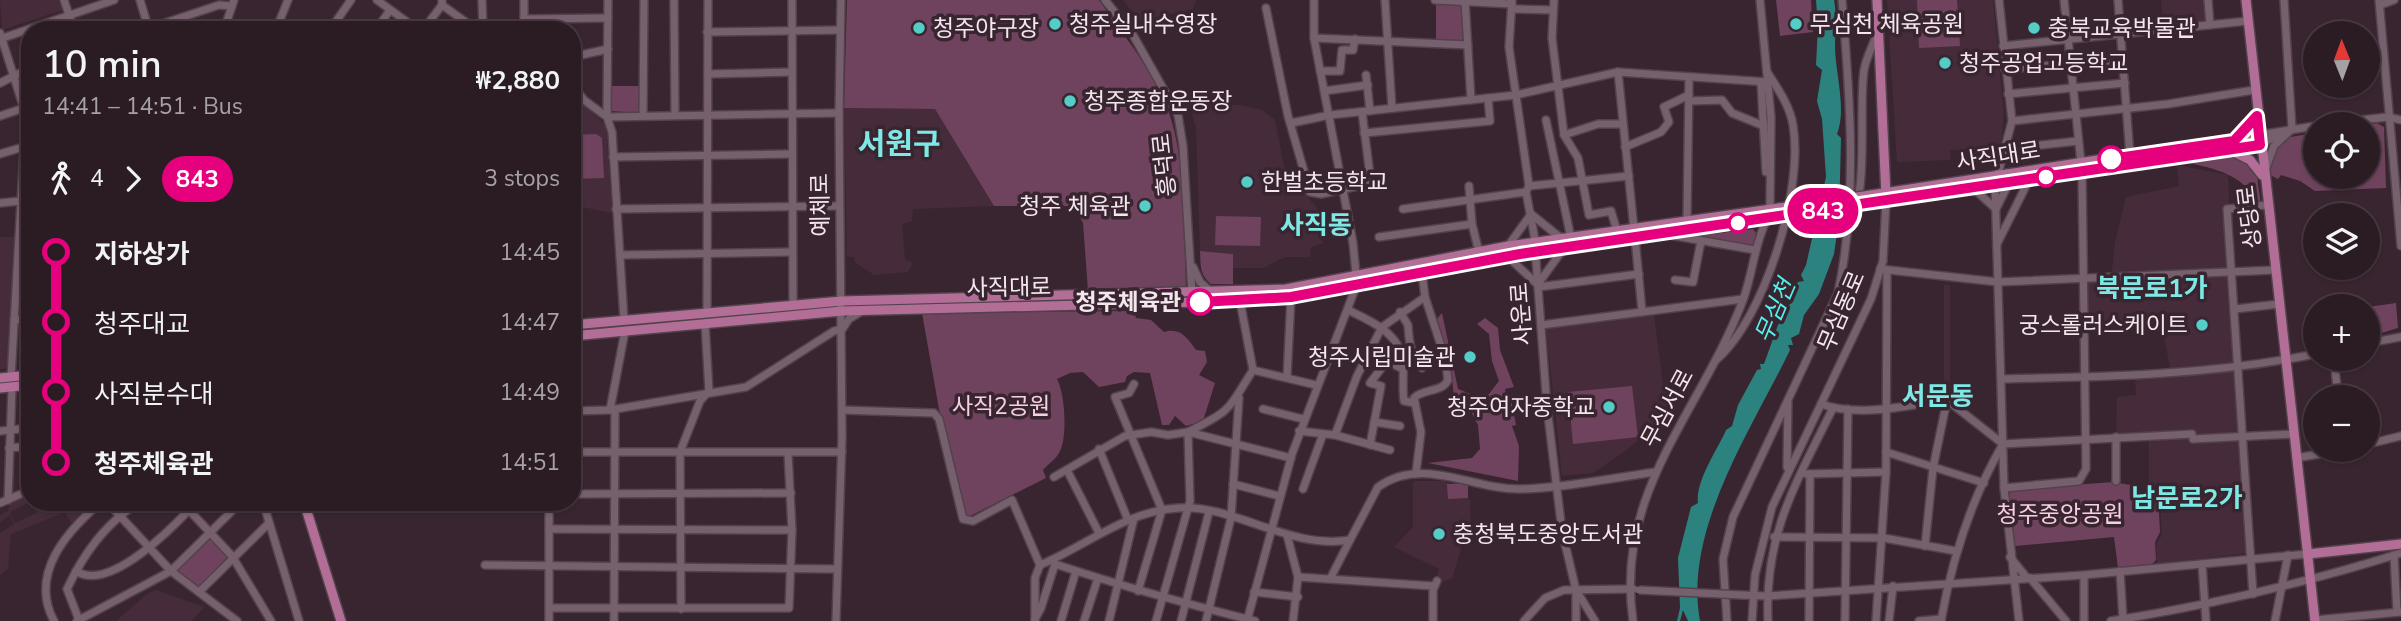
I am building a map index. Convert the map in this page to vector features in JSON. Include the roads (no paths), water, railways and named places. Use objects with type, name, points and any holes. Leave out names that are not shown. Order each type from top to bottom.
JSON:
[{"type":"main road","name":"무심동로","points":[[1877,0],[1886,197]]},
{"type":"main road","name":"상당로","points":[[2246,0],[2315,620]]},
{"type":"main road","points":[[2257,116],[2231,145],[2250,160],[2264,179]]},
{"type":"main road","name":"사직대로","points":[[1566,242],[1617,231],[1662,234],[1773,214],[2260,140]]},
{"type":"main road","name":"사직대로","points":[[1886,197],[1973,188],[1996,180],[2009,183],[2029,180],[2130,156],[2231,145]]},
{"type":"main road","name":"사직대로","points":[[581,335],[842,306],[864,310],[1240,301],[1291,297],[1357,279],[1479,252],[1507,251],[1634,233],[1687,221],[1773,214]]},
{"type":"main road","name":"사직대로","points":[[581,325],[793,305],[842,306],[1286,289],[1422,273],[1507,251]]},
{"type":"main road","points":[[0,378],[21,384]]},
{"type":"main road","points":[[0,388],[21,378]]},
{"type":"main road","points":[[307,511],[341,621]]},
{"type":"main road","points":[[2308,554],[2401,544]]},
{"type":"street","points":[[64,0],[71,21]]},
{"type":"street","points":[[50,21],[114,0]]},
{"type":"street","points":[[140,0],[146,21]]},
{"type":"street","points":[[280,21],[288,0]]},
{"type":"street","points":[[336,21],[351,0]]},
{"type":"street","points":[[377,0],[407,21]]},
{"type":"street","points":[[482,0],[483,21]]},
{"type":"street","points":[[524,0],[524,19],[608,18]]},
{"type":"street","points":[[608,0],[607,117],[613,157],[624,320]]},
{"type":"street","points":[[643,116],[644,0]]},
{"type":"street","points":[[674,0],[675,115]]},
{"type":"street","points":[[707,313],[708,0]]},
{"type":"street","points":[[792,0],[793,305]]},
{"type":"street","name":"예체로","points":[[836,621],[842,452],[839,206],[841,0]]},
{"type":"street","name":"흥덕로","points":[[1105,0],[1133,35],[1178,114],[1183,146],[1192,293]]},
{"type":"street","points":[[1054,562],[1162,599],[1208,607],[1250,620],[1254,592],[1279,496],[1303,419],[1348,310],[1357,279],[1330,115],[1314,38],[1314,0]]},
{"type":"street","points":[[1385,0],[1392,108]]},
{"type":"street","points":[[1436,0],[1512,4],[1552,10]]},
{"type":"street","points":[[1554,0],[1552,38],[1564,135],[1578,158],[1589,215],[1611,211],[1617,231]]},
{"type":"street","name":"무심서로","points":[[1633,621],[1630,589],[1636,526],[1656,472],[1743,299],[1755,250],[1773,214],[1771,117],[1765,82],[1767,72],[1760,0]]},
{"type":"street","points":[[1727,621],[1723,559],[1733,517],[1838,293],[1848,228],[1850,161],[1842,0]]},
{"type":"street","points":[[1999,0],[2012,121],[1996,180],[2004,488],[2019,621]]},
{"type":"street","points":[[2004,488],[2080,481],[2085,477],[2086,469],[2081,168],[2064,0]]},
{"type":"street","points":[[2118,0],[2130,156]]},
{"type":"street","points":[[2207,0],[2210,25]]},
{"type":"street","points":[[2284,0],[2292,129]]},
{"type":"street","points":[[2395,0],[2379,2],[2388,117],[2398,181],[2401,246]]},
{"type":"street","points":[[1465,1],[1471,100]]},
{"type":"street","points":[[172,21],[233,3],[227,21]]},
{"type":"street","points":[[428,21],[442,3],[465,21]]},
{"type":"street","name":"사운로","points":[[1512,4],[1509,47],[1535,247],[1555,485],[1569,569],[1576,590],[1595,621]]},
{"type":"street","points":[[1266,8],[1305,186],[1310,192],[1321,194],[1371,183],[1364,133],[1366,75]]},
{"type":"street","points":[[382,21],[390,10]]},
{"type":"street","points":[[2003,46],[2248,21]]},
{"type":"street","points":[[1848,228],[1854,218],[1860,168],[1864,68],[1880,23]]},
{"type":"street","points":[[707,32],[840,30]]},
{"type":"street","points":[[21,31],[1,37],[21,92]]},
{"type":"street","points":[[1314,38],[1468,45]]},
{"type":"street","points":[[1320,71],[1340,71],[1342,50],[1353,50],[1355,39]]},
{"type":"street","points":[[581,55],[608,49]]},
{"type":"street","points":[[2006,69],[2123,60]]},
{"type":"street","points":[[0,83],[21,71]]},
{"type":"street","points":[[708,74],[792,72]]},
{"type":"street","points":[[1291,122],[1330,115],[1516,95],[1560,88],[1618,72],[1765,82],[1764,126],[1773,214]]},
{"type":"street","points":[[1618,72],[1642,312]]},
{"type":"street","points":[[1713,363],[1728,351],[1761,296],[1779,245],[1790,192],[1793,125],[1783,96],[1767,72]]},
{"type":"street","points":[[1687,221],[1689,78]]},
{"type":"street","points":[[2008,94],[2125,83]]},
{"type":"street","points":[[1324,90],[1367,85]]},
{"type":"street","points":[[2012,121],[2168,104],[2254,90]]},
{"type":"street","points":[[581,96],[607,117],[839,113]]},
{"type":"street","points":[[1625,147],[1661,132],[1669,122],[1664,107],[1689,98],[1722,100],[1732,113],[1764,126]]},
{"type":"street","points":[[1364,133],[1490,121],[1488,99]]},
{"type":"street","points":[[0,116],[21,109]]},
{"type":"street","points":[[2380,118],[2401,120]]},
{"type":"street","points":[[1538,286],[1566,242],[1546,120]]},
{"type":"street","points":[[1564,135],[1595,125],[1623,124]]},
{"type":"street","points":[[2260,140],[2303,128]]},
{"type":"street","points":[[2264,179],[2274,146],[2292,129]]},
{"type":"street","points":[[2005,149],[2078,141]]},
{"type":"street","points":[[0,155],[21,148]]},
{"type":"street","points":[[613,157],[791,154]]},
{"type":"street","points":[[1403,209],[1471,200],[1558,183],[1629,176]]},
{"type":"street","name":"사직대로","points":[[1997,245],[2029,180]]},
{"type":"street","points":[[1996,209],[2009,183]]},
{"type":"street","points":[[1469,186],[1472,225],[1479,252]]},
{"type":"street","points":[[1973,188],[1996,209]]},
{"type":"street","name":"무심동로","points":[[1752,621],[1753,596],[1763,536],[1787,471],[1884,269],[1886,197]]},
{"type":"street","points":[[0,203],[21,201]]},
{"type":"street","points":[[2253,594],[2227,209],[2267,205]]},
{"type":"street","points":[[616,209],[839,206]]},
{"type":"street","points":[[1538,286],[1507,251],[1531,214],[1566,242]]},
{"type":"street","points":[[21,225],[4,501],[21,494]]},
{"type":"street","points":[[1378,237],[1472,225]]},
{"type":"street","points":[[1662,234],[1755,250]]},
{"type":"street","points":[[1675,280],[1693,282],[1701,241]]},
{"type":"street","points":[[620,255],[791,252]]},
{"type":"street","points":[[1191,263],[1200,282],[1212,292]]},
{"type":"street","points":[[1876,621],[1877,587],[1884,538],[1886,472],[1884,269],[1998,282],[2275,270]]},
{"type":"street","points":[[1416,473],[1421,432],[1416,395],[1443,386],[1448,380],[1445,358],[1425,297],[1422,273]]},
{"type":"street","points":[[1538,286],[1639,274]]},
{"type":"street","points":[[1287,377],[1291,297]]},
{"type":"street","points":[[1335,435],[1357,376],[1382,327],[1425,297]]},
{"type":"street","points":[[1541,325],[1743,299]]},
{"type":"street","points":[[1188,432],[1223,415],[1239,396],[1253,370],[1240,301]]},
{"type":"street","points":[[2235,312],[2279,304]]},
{"type":"street","points":[[581,411],[613,409],[705,396],[755,383],[834,331],[842,329],[849,319],[864,310]]},
{"type":"street","points":[[1348,310],[1382,327],[1399,348],[1404,401],[1415,403]]},
{"type":"street","points":[[1400,313],[1408,325],[1406,335],[1413,354],[1422,368]]},
{"type":"street","points":[[14,320],[21,320]]},
{"type":"street","points":[[681,609],[680,452],[709,391],[705,323]]},
{"type":"street","points":[[614,621],[613,409],[625,331]]},
{"type":"street","points":[[2380,341],[2401,337]]},
{"type":"street","points":[[2002,379],[2086,377],[2237,367],[2303,356]]},
{"type":"street","points":[[1370,445],[1381,386],[1370,383],[1387,361],[1393,367],[1403,369]]},
{"type":"street","points":[[1253,370],[1316,385]]},
{"type":"street","points":[[1134,384],[1129,393],[1115,397],[1161,510],[1138,591]]},
{"type":"street","points":[[1206,621],[1231,518],[1239,396]]},
{"type":"street","points":[[1787,471],[1788,397]]},
{"type":"street","points":[[1821,404],[1848,409],[1886,408],[1947,400],[2003,444],[2086,438],[2294,434]]},
{"type":"street","points":[[1925,545],[1933,468],[1947,400]]},
{"type":"street","points":[[1769,621],[1767,596],[1774,537],[1833,408]]},
{"type":"street","points":[[1263,409],[1303,419]]},
{"type":"street","points":[[1845,621],[1848,409]]},
{"type":"street","points":[[842,410],[934,413],[939,419],[963,519],[973,521],[1012,500],[1039,566],[1035,620]]},
{"type":"street","points":[[1374,422],[1400,426]]},
{"type":"street","points":[[0,431],[21,429]]},
{"type":"street","points":[[1156,621],[1189,508],[1188,432]]},
{"type":"street","points":[[1054,477],[1099,449],[1131,435],[1188,432],[1291,458]]},
{"type":"street","points":[[1299,432],[1335,435],[1390,450]]},
{"type":"street","points":[[1303,488],[1323,434]]},
{"type":"street","points":[[2380,441],[2401,436]]},
{"type":"street","points":[[2116,437],[2116,481]]},
{"type":"street","points":[[1918,621],[1941,620],[1956,551],[1983,484],[2003,444]]},
{"type":"street","points":[[9,448],[21,447]]},
{"type":"street","points":[[1099,449],[1131,519],[1119,577],[1120,585],[1109,621]]},
{"type":"street","points":[[581,452],[842,452]]},
{"type":"street","points":[[1886,452],[1983,484]]},
{"type":"street","points":[[549,608],[789,608],[792,530],[788,453]]},
{"type":"street","points":[[2297,458],[2303,457]]},
{"type":"street","points":[[1067,470],[1099,533]]},
{"type":"street","points":[[1331,577],[1378,487],[1416,473],[1514,489],[1656,472]]},
{"type":"street","points":[[1801,473],[1886,472]]},
{"type":"street","points":[[1809,621],[1810,474]]},
{"type":"street","points":[[1233,484],[1279,496]]},
{"type":"street","points":[[581,494],[791,493]]},
{"type":"street","points":[[1039,566],[1054,562],[1099,533],[1161,510],[1189,508],[1326,543],[1350,540]]},
{"type":"street","points":[[54,621],[47,607],[46,591],[52,558],[92,511]]},
{"type":"street","points":[[114,511],[171,571],[237,621]]},
{"type":"street","points":[[126,511],[82,558],[67,589],[78,620],[171,571],[232,511]]},
{"type":"street","points":[[76,571],[84,577],[95,577],[134,560],[188,511]]},
{"type":"street","points":[[190,511],[232,556],[271,621]]},
{"type":"street","points":[[266,511],[299,621]]},
{"type":"street","points":[[549,511],[549,621]]},
{"type":"street","points":[[1181,621],[1209,512]]},
{"type":"street","points":[[199,592],[232,556],[269,523]]},
{"type":"street","points":[[549,529],[792,530]]},
{"type":"street","points":[[1287,535],[1297,577],[1298,597],[1293,621]]},
{"type":"street","points":[[1774,537],[1884,538],[1956,551]]},
{"type":"street","points":[[1524,621],[1545,598],[1564,590],[1630,589],[1767,596],[2084,575],[2308,554]]},
{"type":"street","points":[[2111,621],[2153,617],[2311,581],[2397,554],[2399,612],[2315,620]]},
{"type":"street","points":[[2275,621],[2288,555]]},
{"type":"street","points":[[2010,556],[2066,621]]},
{"type":"street","points":[[1997,579],[2006,570],[2010,556]]},
{"type":"street","points":[[1035,620],[1054,562]]},
{"type":"street","points":[[2202,564],[2206,621]]},
{"type":"street","points":[[485,565],[837,569]]},
{"type":"street","points":[[2120,570],[2123,619]]},
{"type":"street","points":[[1061,621],[1076,571]]},
{"type":"street","points":[[2084,575],[2084,621]]},
{"type":"street","points":[[1297,577],[1435,584],[1433,621]]},
{"type":"street","points":[[1084,621],[1098,578]]},
{"type":"street","points":[[1889,621],[1893,586]]},
{"type":"street","points":[[1576,590],[1576,621]]},
{"type":"street","points":[[1254,592],[1298,597]]},
{"type":"place","name":"청주실내수영장","points":[[1055,24]]},
{"type":"place","name":"무심천 체육공원","points":[[1796,24]]},
{"type":"place","name":"청주야구장","points":[[919,28]]},
{"type":"place","name":"충북교육박물관","points":[[2034,28]]},
{"type":"place","name":"청주공업고등학교","points":[[1945,63]]},
{"type":"place","name":"청주종합운동장","points":[[1070,101]]},
{"type":"place","name":"한벌초등학교","points":[[1247,182]]},
{"type":"place","name":"청주 체육관","points":[[1145,206]]},
{"type":"place","name":"청주체육관","points":[[1200,302]]},
{"type":"place","name":"궁스롤러스케이트","points":[[2202,325]]},
{"type":"place","name":"청주시립미술관","points":[[1470,357]]},
{"type":"place","name":"청주여자중학교","points":[[1609,407]]},
{"type":"place","name":"충청북도중앙도서관","points":[[1439,534]]},
{"type":"district","name":"서원구","points":[[899,144]]},
{"type":"district","name":"사직동","points":[[1316,225]]},
{"type":"district","name":"북문로1가","points":[[2152,288]]},
{"type":"district","name":"서문동","points":[[1938,396]]},
{"type":"district","name":"남문로2가","points":[[2187,498]]},
{"type":"water label","name":"무심천","points":[[1775,311]]},
{"type":"park label","name":"사직2공원","points":[[1001,406]]},
{"type":"park label","name":"청주중앙공원","points":[[2060,514]]}]
